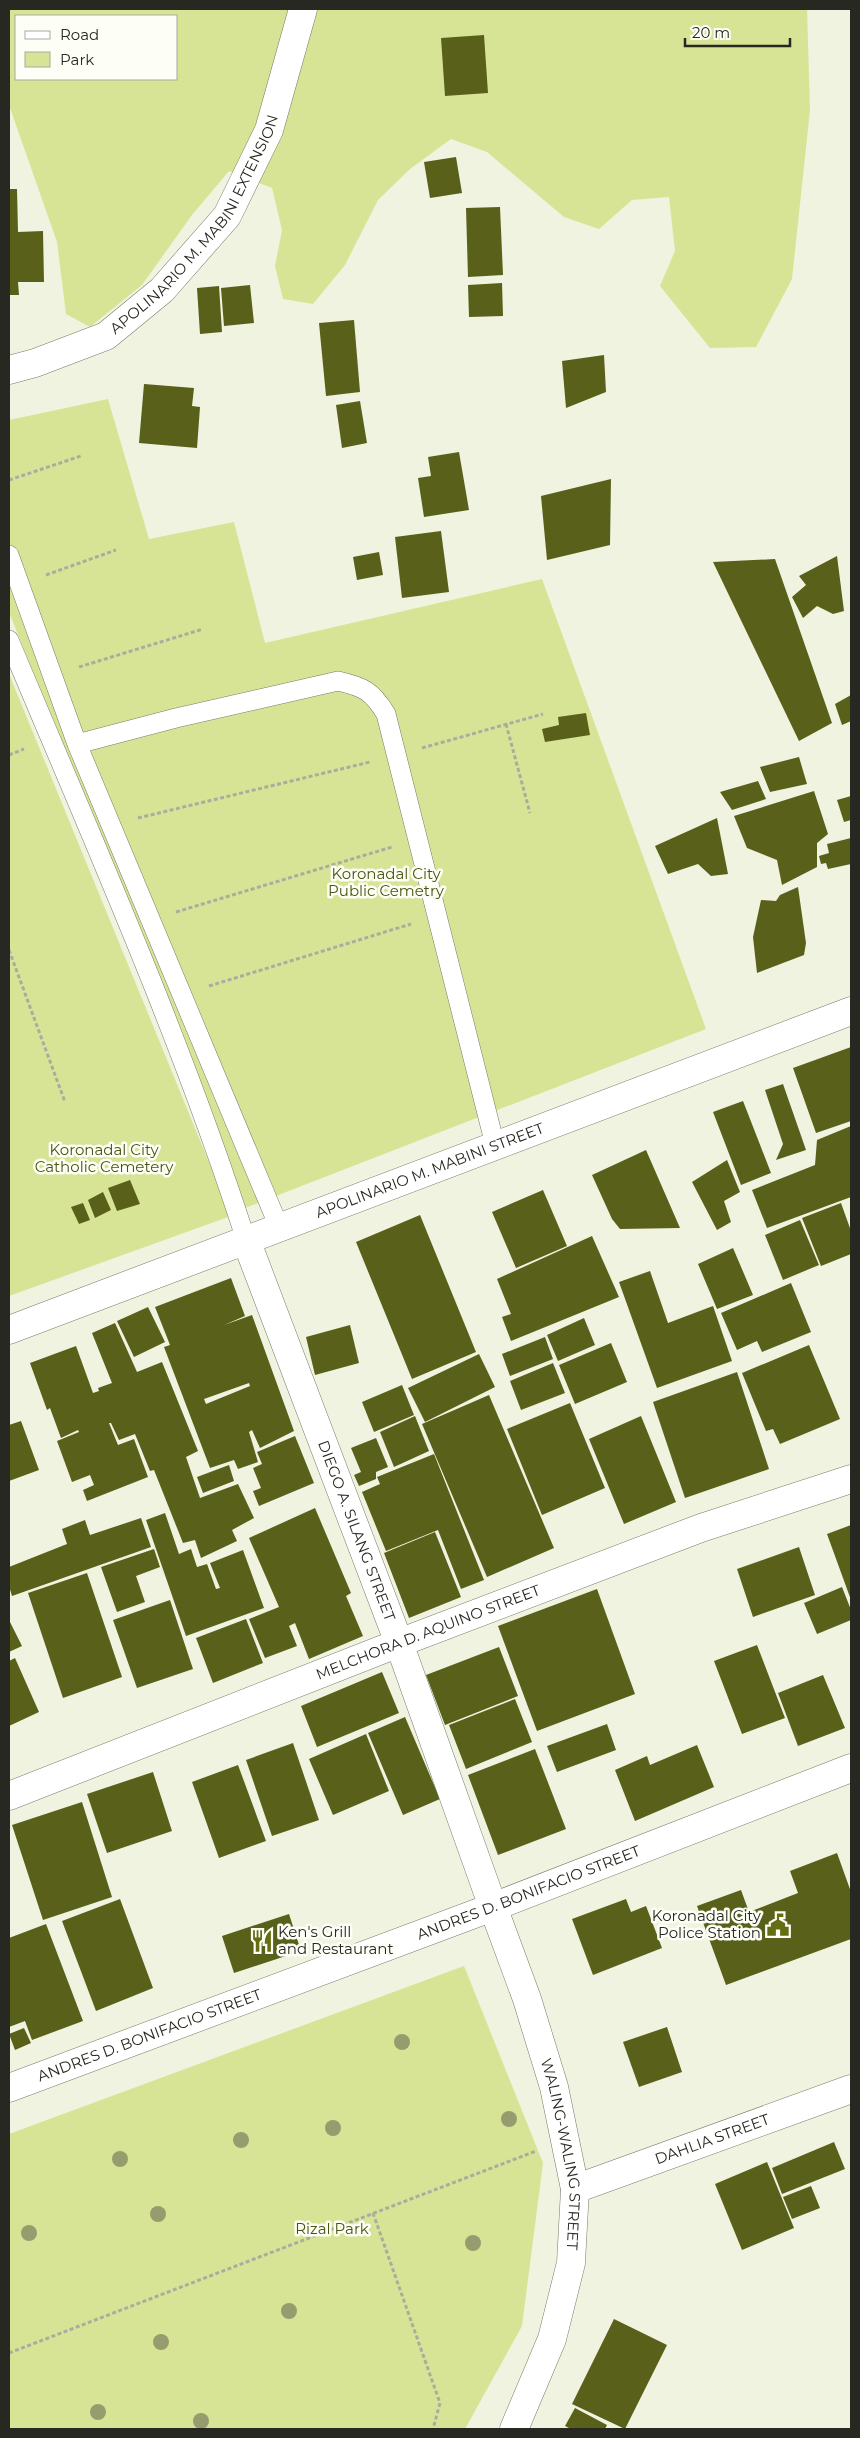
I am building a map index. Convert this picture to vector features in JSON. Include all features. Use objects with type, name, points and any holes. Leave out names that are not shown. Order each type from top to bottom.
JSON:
[{"type":"street","name":"APOLINARIO M. MABINI EXTENSION","points":[[9,370],[35,363],[106,336],[162,290],[227,216],[270,130],[303,9]]},
{"type":"street","name":"APOLINARIO M. MABINI STREET","points":[[9,1330],[851,1010]]},
{"type":"street","name":"DIEGO A. SILANG STREET","points":[[246,1240],[399,1643],[493,1907]]},
{"type":"street","name":"MELCHORA D. AQUINO STREET","points":[[9,1796],[399,1643],[701,1528],[851,1479]]},
{"type":"street","name":"ANDRES D. BONIFACIO STREET","points":[[9,2088],[493,1907],[851,1768]]},
{"type":"street","name":"WALING-WALING STREET","points":[[493,1907],[535,2026],[554,2087],[575,2189],[571,2263],[554,2330],[514,2429]]},
{"type":"street","name":"DAHLIA STREET","points":[[575,2189],[851,2089]]},
{"type":"lane","points":[[9,555],[77,744],[279,1227]]},
{"type":"lane","points":[[9,640],[89,829],[176,1046],[218,1156],[246,1240]]},
{"type":"lane","points":[[77,744],[167,720],[338,681],[361,686],[376,697],[386,714],[495,1145]]},
{"type":"path","points":[[9,480],[81,456]]},
{"type":"path","points":[[19,584],[116,550]]},
{"type":"path","points":[[52,676],[202,629]]},
{"type":"path","points":[[111,825],[396,755],[543,714]]},
{"type":"path","points":[[506,724],[530,813]]},
{"type":"path","points":[[151,920],[418,840]]},
{"type":"path","points":[[182,994],[436,916]]},
{"type":"path","points":[[9,950],[65,1102]]},
{"type":"path","points":[[9,2353],[565,2140]]},
{"type":"path","points":[[373,2214],[440,2403],[433,2429]]},
{"type":"green space","points":[[9,9],[807,9],[810,110],[792,279],[756,347],[710,348],[660,286],[675,251],[669,197],[632,200],[599,229],[564,217],[487,152],[451,139],[410,169],[378,200],[345,265],[313,304],[283,299],[275,266],[282,230],[272,188],[229,171],[192,215],[142,285],[90,327],[66,314],[57,242],[9,105]]},
{"type":"green space","name":"Koronadal City Public Cemetry","points":[[108,399],[149,539],[234,522],[265,643],[542,579],[706,1029],[245,1208],[9,612],[9,420]]},
{"type":"green space","name":"Koronadal City Catholic Cemetery","points":[[9,674],[231,1216],[9,1296]]},
{"type":"green space","name":"Rizal Park","points":[[464,1966],[543,2163],[522,2326],[465,2429],[9,2429],[9,2134]]},
{"type":"building","points":[[484,35],[488,93],[445,96],[441,38]]},
{"type":"building","points":[[456,157],[462,193],[430,198],[424,162]]},
{"type":"building","points":[[9,189],[17,189],[18,232],[43,231],[44,282],[18,282],[19,295],[9,295]]},
{"type":"building","points":[[500,207],[503,275],[468,277],[466,208]]},
{"type":"building","points":[[502,283],[503,316],[469,317],[468,285]]},
{"type":"building","points":[[250,285],[254,323],[224,326],[221,288]]},
{"type":"building","points":[[219,286],[222,332],[200,334],[197,288]]},
{"type":"building","points":[[354,320],[360,392],[326,396],[319,323]]},
{"type":"building","points":[[604,355],[606,392],[566,408],[562,361]]},
{"type":"building","points":[[144,384],[194,388],[192,406],[200,407],[197,448],[139,443]]},
{"type":"building","points":[[360,401],[367,443],[342,448],[336,405]]},
{"type":"building","points":[[459,452],[469,510],[424,517],[418,478],[431,476],[428,457]]},
{"type":"building","points":[[611,479],[610,545],[547,560],[541,496]]},
{"type":"building","points":[[441,531],[449,592],[402,598],[395,537]]},
{"type":"building","points":[[379,552],[383,575],[357,580],[353,557]]},
{"type":"building","points":[[837,556],[844,611],[833,614],[817,606],[803,618],[792,597],[806,585],[799,576]]},
{"type":"building","points":[[775,559],[832,723],[799,741],[713,562]]},
{"type":"building","points":[[851,695],[851,721],[842,725],[835,704]]},
{"type":"building","points":[[586,713],[590,735],[545,742],[542,729],[559,725],[558,717]]},
{"type":"building","points":[[799,757],[807,784],[770,792],[760,767]]},
{"type":"building","points":[[758,781],[766,799],[732,810],[720,792]]},
{"type":"building","points":[[814,791],[828,834],[817,843],[817,867],[782,885],[777,860],[747,848],[734,816]]},
{"type":"building","points":[[851,796],[851,820],[844,822],[837,800]]},
{"type":"building","points":[[717,818],[728,874],[711,876],[698,864],[668,874],[655,846]]},
{"type":"building","points":[[851,838],[851,864],[828,869],[826,863],[821,864],[819,856],[829,853],[827,844]]},
{"type":"building","points":[[798,887],[806,943],[804,955],[757,973],[753,937],[761,900],[776,901],[780,895]]},
{"type":"building","points":[[851,1047],[851,1121],[816,1133],[793,1068]]},
{"type":"building","points":[[783,1084],[806,1150],[776,1160],[783,1144],[765,1090]]},
{"type":"building","points":[[743,1101],[771,1173],[741,1185],[713,1112]]},
{"type":"building","points":[[851,1126],[851,1197],[767,1228],[752,1190],[815,1165],[817,1140]]},
{"type":"building","points":[[646,1150],[680,1228],[620,1229],[612,1219],[592,1175]]},
{"type":"building","points":[[727,1160],[740,1192],[724,1201],[731,1222],[717,1230],[692,1182]]},
{"type":"building","points":[[130,1180],[140,1204],[117,1211],[108,1188]]},
{"type":"building","points":[[543,1190],[567,1246],[516,1268],[492,1212]]},
{"type":"building","points":[[103,1192],[111,1210],[95,1218],[88,1200]]},
{"type":"building","points":[[83,1203],[90,1220],[79,1224],[71,1207]]},
{"type":"building","points":[[841,1203],[851,1231],[851,1254],[821,1266],[802,1218]]},
{"type":"building","points":[[420,1215],[476,1352],[412,1379],[356,1242]]},
{"type":"building","points":[[800,1220],[819,1265],[783,1280],[765,1235]]},
{"type":"building","points":[[592,1236],[619,1297],[511,1341],[502,1317],[511,1314],[497,1279]]},
{"type":"building","points":[[733,1248],[753,1295],[717,1309],[698,1264]]},
{"type":"building","points":[[650,1271],[668,1323],[713,1306],[732,1361],[657,1388],[619,1282]]},
{"type":"building","points":[[231,1278],[245,1316],[224,1325],[252,1315],[294,1431],[260,1448],[252,1430],[249,1432],[258,1462],[238,1469],[234,1460],[210,1468],[164,1347],[170,1345],[155,1307]],"holes":[[[249,1383],[250,1386],[206,1404],[204,1399]]]},
{"type":"building","points":[[791,1283],[811,1332],[762,1352],[757,1341],[737,1350],[721,1313]]},
{"type":"building","points":[[148,1307],[165,1342],[134,1357],[117,1321]]},
{"type":"building","points":[[584,1318],[595,1345],[558,1361],[547,1335]]},
{"type":"building","points":[[115,1323],[137,1372],[162,1362],[198,1451],[186,1457],[200,1498],[238,1484],[254,1518],[232,1530],[237,1541],[201,1558],[195,1540],[183,1543],[154,1470],[150,1471],[135,1434],[119,1440],[111,1423],[109,1423],[118,1445],[134,1439],[148,1477],[87,1501],[83,1490],[94,1485],[90,1475],[72,1482],[57,1441],[79,1432],[78,1430],[61,1438],[50,1408],[47,1410],[30,1363],[76,1346],[93,1393],[99,1391],[98,1388],[112,1383],[92,1333]]},
{"type":"building","points":[[350,1325],[359,1363],[315,1375],[306,1337]]},
{"type":"building","points":[[545,1337],[553,1359],[510,1376],[502,1354]]},
{"type":"building","points":[[611,1343],[627,1382],[575,1404],[559,1365]]},
{"type":"building","points":[[809,1345],[840,1419],[780,1444],[773,1429],[766,1431],[742,1373]]},
{"type":"building","points":[[479,1354],[495,1387],[425,1422],[408,1388]]},
{"type":"building","points":[[553,1363],[565,1393],[521,1410],[510,1381]]},
{"type":"building","points":[[737,1372],[769,1469],[685,1498],[653,1402]]},
{"type":"building","points":[[402,1385],[414,1415],[374,1432],[362,1402]]},
{"type":"building","points":[[489,1395],[554,1548],[487,1577],[422,1424]]},
{"type":"building","points":[[570,1403],[605,1488],[542,1515],[507,1429]]},
{"type":"building","points":[[415,1416],[429,1451],[394,1467],[380,1432]]},
{"type":"building","points":[[641,1416],[676,1502],[624,1524],[589,1439]]},
{"type":"building","points":[[21,1421],[39,1470],[9,1481],[9,1425]]},
{"type":"building","points":[[295,1436],[314,1483],[259,1506],[253,1491],[261,1488],[253,1468],[262,1464],[257,1452]]},
{"type":"building","points":[[376,1438],[388,1467],[376,1472],[376,1479],[359,1486],[354,1475],[361,1472],[351,1448]]},
{"type":"building","points":[[434,1454],[484,1580],[461,1589],[438,1530],[386,1551],[362,1492],[380,1484],[377,1477]]},
{"type":"building","points":[[229,1465],[234,1481],[203,1493],[197,1477]]},
{"type":"building","points":[[315,1508],[351,1593],[346,1596],[363,1636],[309,1659],[295,1623],[289,1626],[297,1646],[265,1658],[249,1619],[279,1607],[249,1538]]},
{"type":"building","points":[[165,1513],[179,1554],[191,1549],[197,1567],[207,1564],[216,1589],[220,1588],[210,1563],[243,1550],[264,1608],[186,1636],[146,1520]]},
{"type":"building","points":[[141,1518],[151,1547],[12,1596],[9,1586],[9,1567],[67,1544],[62,1529],[85,1520],[90,1535]]},
{"type":"building","points":[[851,1525],[851,1600],[827,1534]]},
{"type":"building","points":[[435,1532],[461,1597],[409,1618],[384,1553]]},
{"type":"building","points":[[799,1547],[815,1595],[753,1617],[737,1569]]},
{"type":"building","points":[[154,1549],[160,1567],[136,1576],[145,1602],[117,1612],[101,1567]]},
{"type":"building","points":[[87,1573],[122,1677],[63,1698],[28,1593]]},
{"type":"building","points":[[842,1587],[851,1610],[851,1620],[817,1634],[804,1603]]},
{"type":"building","points":[[597,1589],[635,1694],[537,1731],[498,1626]]},
{"type":"building","points":[[170,1600],[193,1669],[137,1688],[113,1620]]},
{"type":"building","points":[[246,1619],[263,1663],[213,1683],[196,1638]]},
{"type":"building","points":[[9,1620],[22,1646],[9,1652]]},
{"type":"building","points":[[757,1645],[785,1718],[742,1734],[714,1661]]},
{"type":"building","points":[[499,1647],[518,1696],[445,1725],[426,1675]]},
{"type":"building","points":[[15,1658],[39,1712],[9,1726],[9,1661]]},
{"type":"building","points":[[382,1672],[399,1713],[317,1747],[301,1706]]},
{"type":"building","points":[[823,1675],[845,1728],[798,1746],[778,1693]]},
{"type":"building","points":[[515,1699],[532,1742],[466,1769],[449,1725]]},
{"type":"building","points":[[405,1717],[440,1799],[403,1815],[368,1733]]},
{"type":"building","points":[[607,1724],[616,1750],[557,1772],[547,1746]]},
{"type":"building","points":[[366,1734],[389,1791],[333,1815],[309,1759]]},
{"type":"building","points":[[293,1743],[319,1820],[272,1836],[246,1760]]},
{"type":"building","points":[[697,1745],[714,1787],[635,1821],[615,1770],[647,1756],[650,1765]]},
{"type":"building","points":[[535,1749],[566,1829],[498,1855],[468,1775]]},
{"type":"building","points":[[238,1765],[266,1841],[219,1858],[192,1782]]},
{"type":"building","points":[[153,1772],[172,1831],[107,1853],[87,1794]]},
{"type":"building","points":[[82,1802],[112,1897],[43,1920],[12,1825]]},
{"type":"building","name":"Koronadal City Police Station","points":[[837,1853],[851,1892],[851,1939],[726,1985],[697,1906],[741,1890],[749,1912],[798,1893],[790,1871]]},
{"type":"building","points":[[120,1899],[153,1988],[96,2011],[62,1921]]},
{"type":"building","points":[[626,1899],[631,1912],[646,1906],[662,1948],[593,1975],[572,1919]]},
{"type":"building","points":[[289,1914],[301,1951],[234,1973],[222,1936]]},
{"type":"building","points":[[46,1924],[83,2021],[32,2040],[25,2021],[9,2027],[9,1938]]},
{"type":"building","points":[[667,2027],[682,2072],[639,2087],[623,2042]]},
{"type":"building","points":[[24,2028],[31,2043],[15,2050],[9,2034]]},
{"type":"building","points":[[834,2142],[845,2169],[782,2194],[772,2168]]},
{"type":"building","points":[[767,2162],[794,2228],[742,2250],[715,2184]]},
{"type":"building","points":[[811,2186],[820,2208],[792,2219],[783,2197]]},
{"type":"building","points":[[614,2319],[667,2345],[625,2429],[572,2404]]},
{"type":"building","points":[[575,2408],[607,2425],[605,2429],[571,2429],[565,2426]]},
{"type":"place","name":"Koronadal City Police Station","points":[[778,1925]]},
{"type":"place","name":"Ken's Grill and Restaurant","points":[[262,1941]]}]
